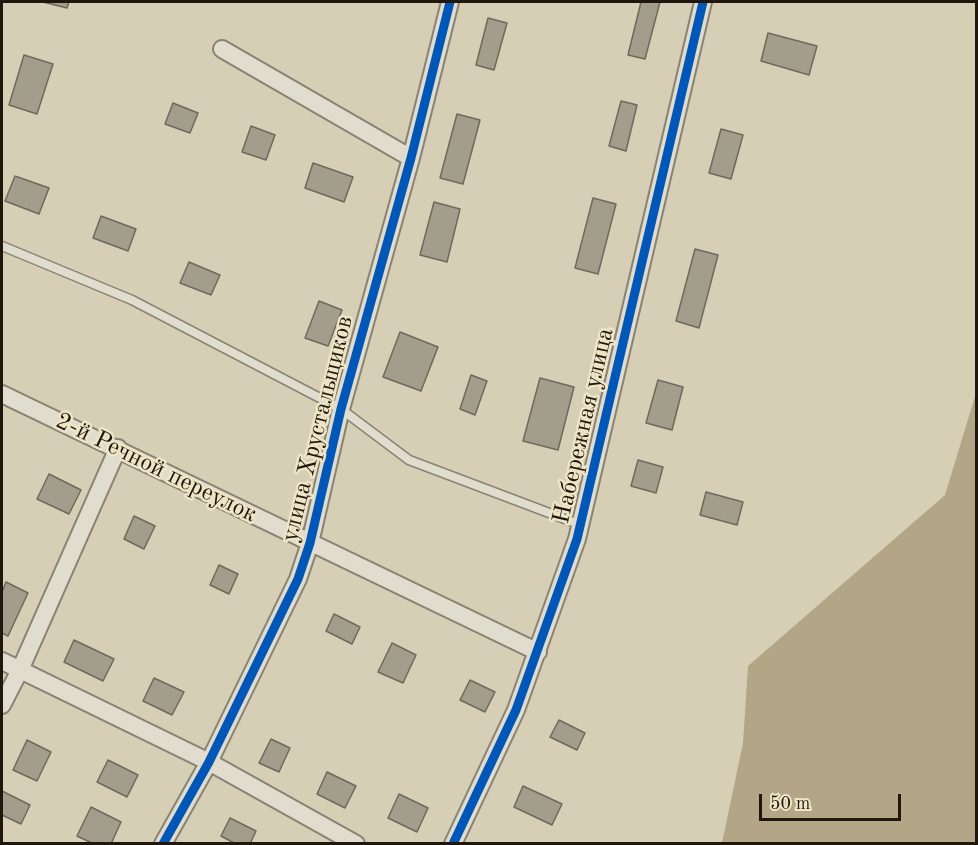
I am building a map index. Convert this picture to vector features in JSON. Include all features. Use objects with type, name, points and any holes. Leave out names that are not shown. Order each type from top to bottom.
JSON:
[{"type":"street","name":"улица Хрустальщиков","points":[[163,843],[209,762],[298,579],[310,543],[341,408],[411,158],[450,2]]},
{"type":"street","name":"Набережная улица","points":[[453,843],[516,710],[538,652],[580,525],[703,2]]},
{"type":"street","points":[[222,49],[411,158]]},
{"type":"street","name":"2-й Речной переулок","points":[[2,394],[538,652]]},
{"type":"street","points":[[2,705],[20,670],[118,448]]},
{"type":"street","points":[[2,662],[209,762],[356,843]]},
{"type":"lane","points":[[2,246],[132,300],[341,408],[409,460],[580,525]]},
{"type":"shaded area","points":[[976,393],[976,843],[722,843],[743,743],[748,666],[945,495]]},
{"type":"building","points":[[43,2],[69,2],[67,8]]},
{"type":"building","points":[[641,2],[660,2],[645,59],[628,55]]},
{"type":"building","points":[[488,18],[507,23],[494,70],[476,65]]},
{"type":"building","points":[[768,33],[817,46],[809,75],[761,61]]},
{"type":"building","points":[[24,55],[53,64],[37,114],[9,105]]},
{"type":"building","points":[[621,101],[637,105],[626,151],[609,146]]},
{"type":"building","points":[[173,103],[198,113],[190,133],[165,124]]},
{"type":"building","points":[[457,114],[480,120],[463,184],[440,178]]},
{"type":"building","points":[[251,126],[275,135],[266,160],[242,152]]},
{"type":"building","points":[[721,129],[743,135],[731,179],[709,173]]},
{"type":"building","points":[[313,163],[353,177],[344,202],[305,188]]},
{"type":"building","points":[[15,176],[49,188],[39,214],[5,201]]},
{"type":"building","points":[[593,198],[616,204],[598,274],[575,268]]},
{"type":"building","points":[[434,202],[460,209],[447,262],[420,255]]},
{"type":"building","points":[[101,216],[136,229],[128,251],[93,238]]},
{"type":"building","points":[[695,249],[718,255],[699,328],[676,321]]},
{"type":"building","points":[[189,262],[220,275],[211,295],[180,283]]},
{"type":"building","points":[[319,301],[342,310],[328,346],[305,338]]},
{"type":"building","points":[[400,332],[438,347],[421,391],[383,377]]},
{"type":"building","points":[[471,375],[487,381],[475,415],[460,409]]},
{"type":"building","points":[[540,378],[574,387],[558,450],[523,441]]},
{"type":"building","points":[[658,380],[683,387],[672,430],[646,423]]},
{"type":"building","points":[[638,460],[663,467],[656,493],[631,486]]},
{"type":"building","points":[[49,474],[81,490],[69,514],[37,499]]},
{"type":"building","points":[[706,492],[743,502],[737,525],[700,515]]},
{"type":"building","points":[[134,516],[155,526],[144,549],[124,539]]},
{"type":"building","points":[[219,565],[238,574],[229,594],[210,585]]},
{"type":"building","points":[[6,582],[28,593],[8,636],[2,633],[2,592]]},
{"type":"building","points":[[334,614],[360,627],[352,644],[326,631]]},
{"type":"building","points":[[74,640],[114,659],[103,681],[64,662]]},
{"type":"building","points":[[392,643],[416,655],[403,683],[378,672]]},
{"type":"building","points":[[154,678],[184,692],[172,715],[143,701]]},
{"type":"building","points":[[470,680],[495,692],[485,712],[460,700]]},
{"type":"building","points":[[559,720],[585,733],[577,750],[550,737]]},
{"type":"building","points":[[271,739],[290,748],[279,772],[259,763]]},
{"type":"building","points":[[27,740],[51,752],[37,781],[13,770]]},
{"type":"building","points":[[108,760],[138,775],[127,797],[97,782]]},
{"type":"building","points":[[327,772],[356,786],[345,808],[317,794]]},
{"type":"building","points":[[523,786],[562,804],[552,825],[514,807]]},
{"type":"building","points":[[2,791],[30,805],[21,824],[2,815]]},
{"type":"building","points":[[399,794],[428,808],[417,832],[388,818]]},
{"type":"building","points":[[91,807],[121,822],[111,844],[94,844],[77,836]]},
{"type":"building","points":[[230,818],[256,831],[250,844],[236,844],[221,836]]},
{"type":"cycle path","points":[[163,844],[209,762],[298,579],[310,543],[341,409],[411,158],[450,2]]},
{"type":"cycle path","points":[[453,844],[516,710],[577,539],[703,2]]}]
